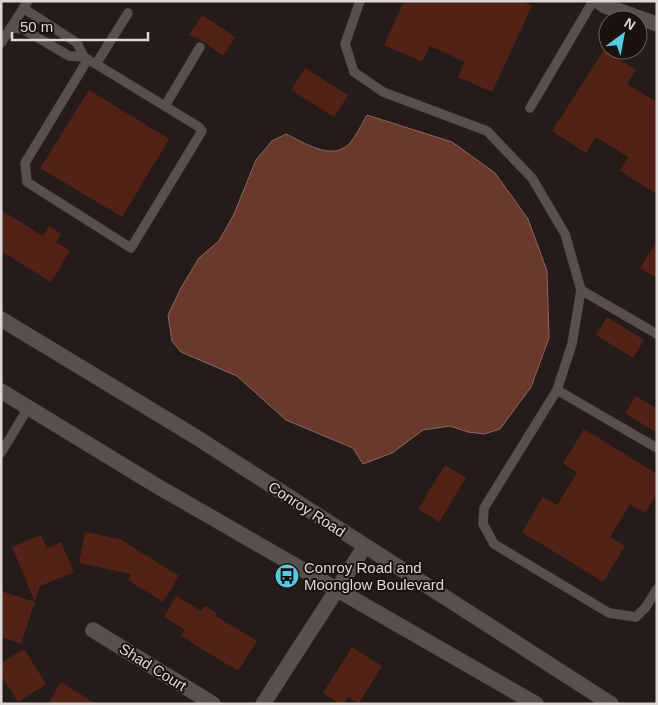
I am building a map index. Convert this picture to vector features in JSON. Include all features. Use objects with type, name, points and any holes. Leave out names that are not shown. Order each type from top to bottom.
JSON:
[{"type":"main road","points":[[598,1],[605,6],[657,24]]},
{"type":"main road","name":"Conroy Road","points":[[1,319],[196,437],[611,704]]},
{"type":"main road","points":[[1,391],[157,486],[536,704]]},
{"type":"main road","points":[[263,704],[365,546]]},
{"type":"main road","name":"Shad Court","points":[[93,630],[213,704]]},
{"type":"lane","points":[[360,1],[345,44],[354,72],[383,92],[487,131],[532,178],[566,234],[580,290],[572,344],[557,390],[484,508],[483,524],[494,544],[609,613],[636,617],[646,607],[657,589]]},
{"type":"lane","points":[[530,108],[593,1]]},
{"type":"lane","points":[[1,42],[26,5],[77,43],[90,60]]},
{"type":"lane","points":[[10,28],[23,30],[69,56],[90,60],[199,127],[202,131],[131,248],[27,182],[25,163],[90,60],[128,13]]},
{"type":"lane","points":[[165,106],[200,47]]},
{"type":"lane","points":[[580,290],[657,334]]},
{"type":"lane","points":[[557,390],[657,448]]},
{"type":"lane","points":[[1,453],[28,408]]},
{"type":"shaded area","points":[[367,115],[452,142],[495,173],[528,219],[547,271],[549,338],[531,387],[500,429],[484,434],[468,432],[450,426],[423,430],[392,453],[363,464],[353,448],[286,420],[237,376],[181,352],[172,341],[168,315],[199,258],[219,241],[234,214],[256,160],[272,141],[286,134],[325,151],[334,151],[348,145]]},
{"type":"building","points":[[404,1],[522,1],[532,6],[492,92],[458,77],[465,62],[430,46],[422,62],[384,45]]},
{"type":"building","points":[[202,15],[235,37],[223,56],[204,42],[189,35]]},
{"type":"building","points":[[598,59],[620,60],[636,70],[627,84],[657,102],[657,194],[620,171],[628,157],[596,137],[586,153],[552,131]]},
{"type":"building","points":[[305,68],[348,95],[334,117],[291,90]]},
{"type":"building","points":[[89,90],[169,139],[122,217],[40,168]]},
{"type":"building","points":[[1,210],[43,236],[49,226],[61,234],[56,242],[70,251],[51,282],[1,251]]},
{"type":"building","points":[[657,241],[657,278],[640,268]]},
{"type":"building","points":[[607,317],[644,340],[633,358],[596,335]]},
{"type":"building","points":[[636,396],[657,409],[657,433],[625,413]]},
{"type":"building","points":[[584,429],[657,474],[657,493],[645,513],[630,504],[610,537],[625,546],[603,582],[522,532],[543,497],[557,505],[577,473],[563,463]]},
{"type":"building","points":[[445,465],[466,478],[439,522],[418,509]]},
{"type":"building","points":[[85,532],[120,539],[179,576],[163,602],[128,580],[131,574],[79,563]]},
{"type":"building","points":[[41,535],[47,548],[61,542],[74,572],[40,586],[35,602],[12,547]]},
{"type":"building","points":[[1,591],[35,602],[21,644],[1,637]]},
{"type":"building","points":[[176,596],[201,611],[205,606],[217,613],[216,616],[257,641],[238,671],[181,636],[185,630],[164,617]]},
{"type":"building","points":[[352,647],[382,666],[359,703],[348,697],[344,704],[340,704],[323,693]]},
{"type":"building","points":[[24,649],[46,684],[18,702],[1,675],[1,663]]},
{"type":"building","points":[[61,682],[96,704],[48,704]]},
{"type":"place","name":"Conroy Road and Moonglow Boulevard","points":[[287,576]]}]
